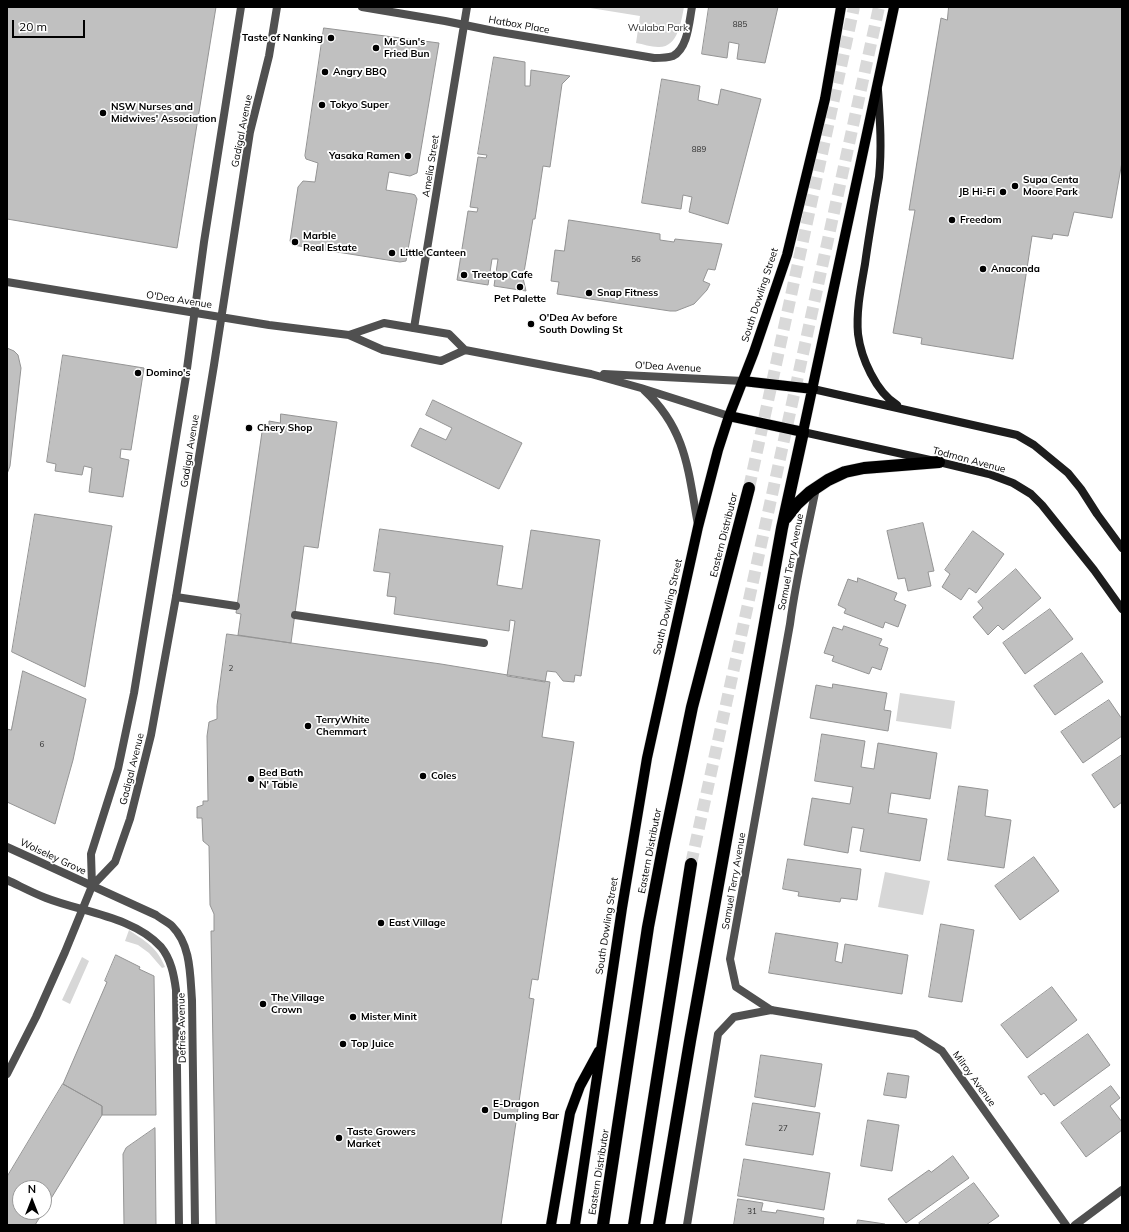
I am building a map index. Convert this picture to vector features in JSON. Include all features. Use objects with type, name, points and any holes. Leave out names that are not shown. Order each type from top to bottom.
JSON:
[{"type":"highway","points":[[659,1225],[690,1041],[782,528],[803,432]]},
{"type":"highway","points":[[782,528],[792,509],[816,488],[828,480],[850,470],[939,462]]},
{"type":"highway","name":"Eastern Distributor","points":[[603,1225],[648,927],[666,836],[692,707],[749,488]]},
{"type":"highway","points":[[634,1225],[691,864]]},
{"type":"main road","name":"South Dowling Street","points":[[575,1225],[622,908],[647,758],[698,527],[718,450],[729,416],[743,381],[786,255],[825,99],[842,7]]},
{"type":"main road","points":[[729,416],[803,432],[894,7]]},
{"type":"main road","points":[[878,84],[881,126],[881,158],[859,300],[858,334],[864,360],[884,393],[900,408]]},
{"type":"main road","points":[[743,381],[813,389],[1017,435],[1034,445],[1068,473],[1081,489],[1122,548]]},
{"type":"main road","name":"Todman Avenue","points":[[803,432],[989,474],[1013,483],[1031,494],[1042,505],[1094,570],[1122,609]]},
{"type":"main road","points":[[551,1225],[570,1113],[580,1086],[601,1048]]},
{"type":"street","name":"Gadigal Avenue","points":[[92,886],[91,854],[118,769],[134,693],[186,376],[204,242],[241,7]]},
{"type":"street","name":"Gadigal Avenue","points":[[7,1074],[36,1017],[92,886],[115,862],[130,819],[152,735],[222,317],[250,132],[269,56],[277,7]]},
{"type":"street","name":"Hatbox Place","points":[[362,7],[654,58],[666,58],[681,49],[687,32],[692,7]]},
{"type":"street","name":"Amelia Street","points":[[414,328],[467,7]]},
{"type":"street","name":"O'Dea Avenue","points":[[7,282],[269,325],[349,335],[383,350],[441,360],[465,350],[591,374],[729,416]]},
{"type":"street","name":"O'Dea Avenue","points":[[349,335],[384,323],[449,334],[465,350]]},
{"type":"street","name":"O'Dea Avenue","points":[[591,374],[743,381]]},
{"type":"street","points":[[641,388],[664,411],[678,434],[685,457],[698,527]]},
{"type":"street","name":"Samuel Terry Avenue","points":[[771,1010],[736,987],[730,959],[790,624],[795,586],[807,537],[816,488]]},
{"type":"street","points":[[176,597],[236,606]]},
{"type":"street","points":[[295,615],[484,643]]},
{"type":"street","name":"Wolseley Grove","points":[[7,847],[92,886]]},
{"type":"street","points":[[7,880],[45,898],[82,910]]},
{"type":"street","name":"Defries Avenue","points":[[92,886],[156,916],[171,925],[182,939],[190,964],[192,1000],[195,1225]]},
{"type":"street","name":"Defries Avenue","points":[[82,910],[121,922],[151,938],[165,953],[173,971],[176,990],[179,1225]]},
{"type":"street","points":[[687,1225],[718,1034],[734,1017],[771,1010]]},
{"type":"street","name":"Milroy Avenue","points":[[771,1010],[916,1034],[942,1051],[1066,1225]]},
{"type":"street","points":[[1075,1225],[1122,1190]]},
{"type":"green space","name":"Wulaba Park","points":[[584,7],[684,7],[680,27],[674,39],[665,46],[653,47],[636,43],[640,16]]},
{"type":"green space","points":[[900,693],[955,701],[951,729],[896,721]]},
{"type":"green space","points":[[885,872],[930,881],[923,915],[878,907]]},
{"type":"green space","points":[[129,930],[155,950],[165,967],[162,968],[149,953],[138,945],[125,941]]},
{"type":"green space","points":[[82,957],[89,961],[70,1004],[62,1000]]},
{"type":"building","name":"NSW Nurses and Midwives' Association","points":[[7,7],[216,7],[177,248],[7,219]]},
{"type":"building","points":[[709,7],[778,7],[765,63],[737,59],[739,44],[729,42],[727,58],[702,54]]},
{"type":"building","name":"Supa Centa Moore Park","points":[[949,7],[1122,7],[1122,162],[1112,218],[1074,212],[1068,236],[1053,234],[1052,239],[1032,236],[1013,359],[921,344],[922,338],[893,333],[915,210],[909,210],[941,18],[947,20]]},
{"type":"building","points":[[324,28],[439,43],[417,173],[410,176],[389,172],[386,190],[412,194],[415,195],[417,199],[406,261],[400,262],[293,245],[290,241],[298,187],[303,181],[315,182],[318,163],[306,159],[305,156]]},
{"type":"building","points":[[494,57],[525,62],[525,86],[530,86],[531,70],[570,76],[562,84],[550,167],[543,166],[535,219],[533,219],[523,278],[526,291],[494,286],[498,259],[492,259],[488,285],[457,280],[468,211],[477,212],[478,208],[470,207],[478,157],[486,158],[487,155],[478,154]]},
{"type":"building","points":[[662,79],[700,86],[698,100],[718,105],[721,89],[761,99],[728,224],[689,212],[692,197],[683,195],[681,209],[642,203]]},
{"type":"building","points":[[569,220],[660,234],[660,240],[674,242],[675,239],[722,244],[715,270],[708,269],[703,281],[710,284],[707,290],[694,304],[676,311],[557,294],[559,282],[551,281],[555,250],[564,251]]},
{"type":"building","points":[[7,348],[14,351],[18,355],[21,368],[10,466],[7,474]]},
{"type":"building","points":[[63,355],[144,368],[131,450],[121,449],[120,458],[129,460],[123,497],[89,492],[92,468],[84,466],[82,475],[55,471],[56,464],[47,462]]},
{"type":"building","points":[[433,400],[522,443],[499,489],[411,446],[420,428],[446,440],[452,428],[426,415]]},
{"type":"building","points":[[281,414],[337,422],[318,548],[304,546],[291,643],[238,635],[241,614],[236,613],[263,425],[269,425],[269,421],[280,423]]},
{"type":"building","points":[[35,514],[112,526],[85,687],[12,652]]},
{"type":"building","points":[[923,523],[934,571],[928,572],[931,586],[908,591],[905,578],[898,579],[887,531]]},
{"type":"building","points":[[380,529],[503,546],[497,585],[522,589],[531,530],[600,540],[581,676],[575,675],[574,682],[563,681],[556,672],[547,671],[545,682],[507,676],[515,621],[510,620],[509,631],[394,614],[396,597],[387,596],[390,573],[374,571]]},
{"type":"building","points":[[973,531],[1004,554],[976,593],[969,588],[961,600],[942,587],[950,574],[945,570]]},
{"type":"building","points":[[1016,569],[1041,598],[1003,630],[998,625],[988,635],[973,617],[983,608],[978,602]]},
{"type":"building","points":[[858,578],[897,593],[894,600],[906,605],[898,627],[885,622],[883,628],[844,613],[846,609],[838,605],[848,579],[857,582]]},
{"type":"building","points":[[1050,609],[1073,639],[1025,674],[1003,643]]},
{"type":"building","points":[[844,626],[882,639],[879,645],[888,648],[881,670],[872,667],[869,674],[832,661],[834,656],[824,653],[833,627],[842,630]]},
{"type":"building","name":"East Village","points":[[227,634],[441,664],[550,682],[542,737],[574,742],[538,980],[532,979],[529,998],[534,999],[501,1225],[216,1225],[211,931],[214,931],[214,914],[210,905],[209,846],[203,841],[202,818],[197,818],[197,807],[203,805],[203,801],[208,801],[207,736],[209,722],[217,719],[217,706]]},
{"type":"building","points":[[1082,653],[1103,682],[1055,715],[1034,686]]},
{"type":"building","points":[[23,671],[86,699],[73,760],[55,824],[7,802],[7,729],[11,730]]},
{"type":"building","points":[[833,684],[887,693],[884,710],[891,711],[888,731],[810,718],[816,685],[832,688]]},
{"type":"building","points":[[1109,700],[1122,719],[1122,736],[1083,763],[1061,732]]},
{"type":"building","points":[[822,734],[865,741],[861,767],[874,769],[878,743],[937,753],[930,799],[891,793],[888,813],[927,819],[920,861],[860,851],[864,829],[852,827],[848,853],[804,845],[812,798],[850,804],[853,787],[815,781]]},
{"type":"building","points":[[1122,755],[1122,802],[1114,808],[1092,775]]},
{"type":"building","points":[[959,786],[988,790],[985,816],[1011,820],[1004,868],[948,860]]},
{"type":"building","points":[[1034,857],[1059,891],[1020,920],[995,886]]},
{"type":"building","points":[[788,859],[861,869],[857,900],[841,898],[840,902],[798,896],[799,892],[783,889]]},
{"type":"building","points":[[941,924],[974,930],[962,1002],[929,997]]},
{"type":"building","points":[[776,933],[838,943],[835,961],[842,963],[845,944],[908,955],[902,994],[769,973]]},
{"type":"building","points":[[116,955],[154,976],[156,1115],[102,1115],[102,1106],[63,1084],[107,982],[105,981]]},
{"type":"building","points":[[1052,987],[1077,1020],[1027,1058],[1001,1025]]},
{"type":"building","points":[[1088,1034],[1110,1065],[1054,1106],[1044,1093],[1041,1095],[1028,1077]]},
{"type":"building","points":[[761,1055],[822,1064],[815,1107],[755,1097]]},
{"type":"building","points":[[888,1073],[909,1076],[906,1098],[884,1095]]},
{"type":"building","points":[[63,1084],[102,1106],[102,1115],[52,1197],[52,1180],[12,1180],[12,1220],[38,1220],[35,1225],[7,1225],[7,1177]]},
{"type":"building","points":[[1111,1086],[1120,1098],[1110,1106],[1122,1122],[1122,1130],[1086,1157],[1061,1123]]},
{"type":"building","points":[[753,1103],[820,1113],[813,1155],[746,1145]]},
{"type":"building","points":[[868,1120],[899,1125],[892,1171],[861,1166]]},
{"type":"building","points":[[155,1128],[156,1225],[124,1225],[123,1154],[126,1148]]},
{"type":"building","points":[[953,1156],[969,1178],[906,1223],[888,1199],[929,1170],[931,1172]]},
{"type":"building","points":[[744,1159],[830,1173],[824,1210],[738,1196]]},
{"type":"building","points":[[974,1183],[999,1216],[986,1225],[920,1225],[919,1223]]},
{"type":"building","points":[[738,1199],[763,1203],[761,1211],[776,1213],[777,1210],[824,1218],[823,1225],[734,1225]]},
{"type":"building","points":[[858,1220],[885,1224],[885,1225],[857,1225]]},
{"type":"tunnel","points":[[749,488],[854,7]]},
{"type":"tunnel","points":[[691,864],[879,7]]},
{"type":"place","name":"Taste of Nanking","points":[[331,38]]},
{"type":"place","name":"Mr Sun's Fried Bun","points":[[376,48]]},
{"type":"place","name":"Angry BBQ","points":[[325,72]]},
{"type":"place","name":"Tokyo Super","points":[[322,105]]},
{"type":"place","name":"NSW Nurses and Midwives' Association","points":[[103,113]]},
{"type":"place","name":"Yasaka Ramen","points":[[408,156]]},
{"type":"place","name":"Supa Centa Moore Park","points":[[1015,186]]},
{"type":"place","name":"JB Hi-Fi","points":[[1003,192]]},
{"type":"place","name":"Freedom","points":[[952,220]]},
{"type":"place","name":"Marble Real Estate","points":[[295,242]]},
{"type":"place","name":"Little Canteen","points":[[392,253]]},
{"type":"place","name":"Anaconda","points":[[983,269]]},
{"type":"place","name":"Treetop Cafe","points":[[464,275]]},
{"type":"place","name":"Pet Palette","points":[[520,287]]},
{"type":"place","name":"Snap Fitness","points":[[589,293]]},
{"type":"place","name":"O'Dea Av before South Dowling St","points":[[531,324]]},
{"type":"place","name":"Domino's","points":[[138,373]]},
{"type":"place","name":"Chery Shop","points":[[249,428]]},
{"type":"place","name":"TerryWhite Chemmart","points":[[308,726]]},
{"type":"place","name":"Coles","points":[[423,776]]},
{"type":"place","name":"Bed Bath N' Table","points":[[251,779]]},
{"type":"place","name":"East Village","points":[[381,923]]},
{"type":"place","name":"The Village Crown","points":[[263,1004]]},
{"type":"place","name":"Mister Minit","points":[[353,1017]]},
{"type":"place","name":"Top Juice","points":[[343,1044]]},
{"type":"place","name":"E-Dragon Dumpling Bar","points":[[485,1110]]},
{"type":"place","name":"Taste Growers Market","points":[[339,1138]]}]
